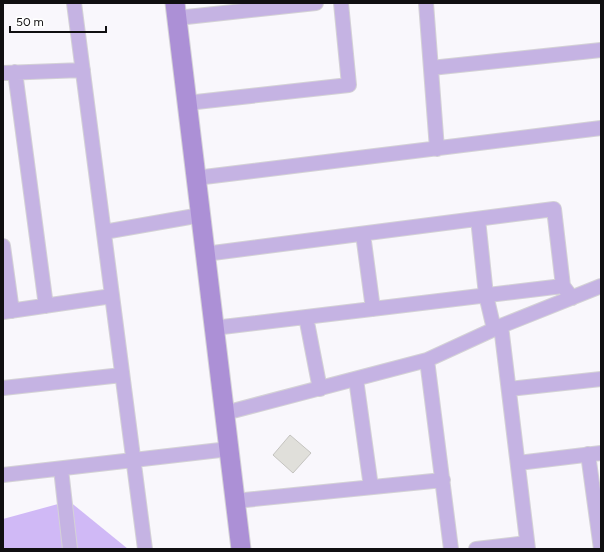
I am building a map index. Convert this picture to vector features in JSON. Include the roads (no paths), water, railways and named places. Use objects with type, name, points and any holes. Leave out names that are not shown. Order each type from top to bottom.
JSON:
[{"type":"street","points":[[74,3],[145,549]]},
{"type":"street","points":[[241,549],[176,10],[316,3]]},
{"type":"street","points":[[187,103],[349,85],[341,3]]},
{"type":"street","points":[[426,3],[437,148]]},
{"type":"street","points":[[431,68],[601,50]]},
{"type":"street","points":[[46,306],[9,73],[83,70]]},
{"type":"street","points":[[196,178],[601,128]]},
{"type":"street","points":[[205,254],[554,209],[563,286],[572,298]]},
{"type":"street","points":[[104,232],[201,215]]},
{"type":"street","points":[[476,549],[527,546],[509,389],[498,328],[486,295],[478,219]]},
{"type":"street","points":[[363,234],[373,309]]},
{"type":"street","points":[[3,246],[8,311],[112,296]]},
{"type":"street","points":[[214,328],[563,286]]},
{"type":"street","points":[[225,413],[428,360],[498,328],[601,286]]},
{"type":"street","points":[[306,317],[320,389]]},
{"type":"street","points":[[428,360],[451,549]]},
{"type":"street","points":[[3,388],[122,375]]},
{"type":"street","points":[[356,379],[371,487]]},
{"type":"street","points":[[509,389],[601,379]]},
{"type":"street","points":[[3,476],[229,449]]},
{"type":"street","points":[[518,463],[594,454],[601,549]]},
{"type":"street","points":[[61,469],[68,549]]},
{"type":"street","points":[[235,501],[442,480]]}]
